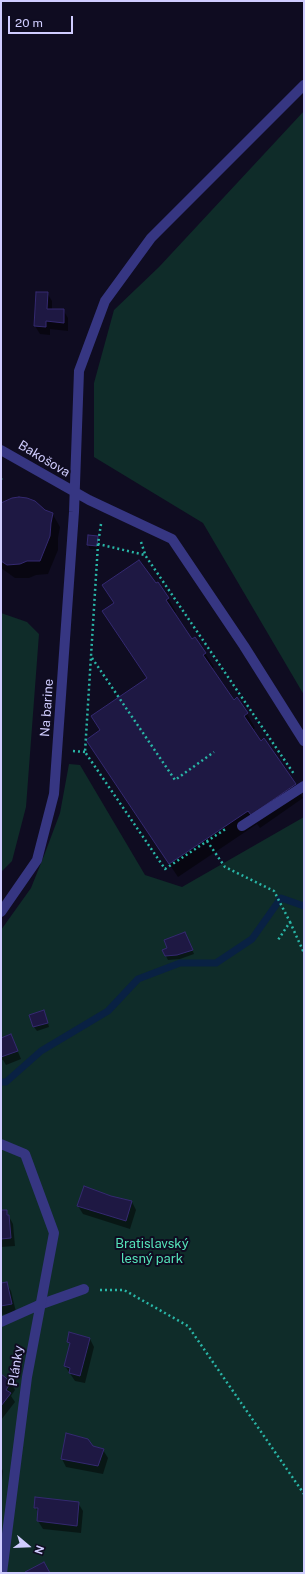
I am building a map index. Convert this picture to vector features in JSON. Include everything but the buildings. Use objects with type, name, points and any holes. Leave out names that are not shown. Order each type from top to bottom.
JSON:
[{"type":"street","name":"Na barine","points":[[1,912],[37,860],[54,794],[74,512],[79,371],[106,301],[151,238],[304,85]]},
{"type":"street","name":"Bakošova","points":[[1,450],[74,492],[172,539],[244,646],[304,741]]},
{"type":"street","points":[[242,826],[303,787]]},
{"type":"street","name":"Plánky","points":[[1,1144],[25,1154],[54,1233],[27,1377],[2,1573]]},
{"type":"street","points":[[1,1322],[40,1305],[84,1289]]},
{"type":"path","points":[[101,523],[98,544],[85,752],[165,869],[234,824],[242,826]]},
{"type":"path","points":[[98,544],[146,555],[303,787]]},
{"type":"path","points":[[92,658],[175,780],[214,752]]},
{"type":"path","points":[[207,841],[225,867],[274,891],[304,953]]},
{"type":"path","points":[[278,940],[290,922]]},
{"type":"path","points":[[84,1289],[124,1290],[188,1326],[304,1494]]},
{"type":"green space","points":[[304,111],[304,695],[203,523],[94,457],[94,383],[114,310],[159,267]]},
{"type":"green space","points":[[1,613],[27,622],[39,634],[26,807],[12,861],[1,872]]},
{"type":"green space","name":"Bratislavský lesný park","points":[[69,764],[80,765],[145,875],[182,887],[304,817],[304,1573],[1,1573],[1,930],[31,888],[60,813]]},
{"type":"waterway","points":[[1,1082],[6,1082],[41,1051],[108,1011],[138,979],[180,963],[216,963],[252,939],[281,898],[304,906]]}]
